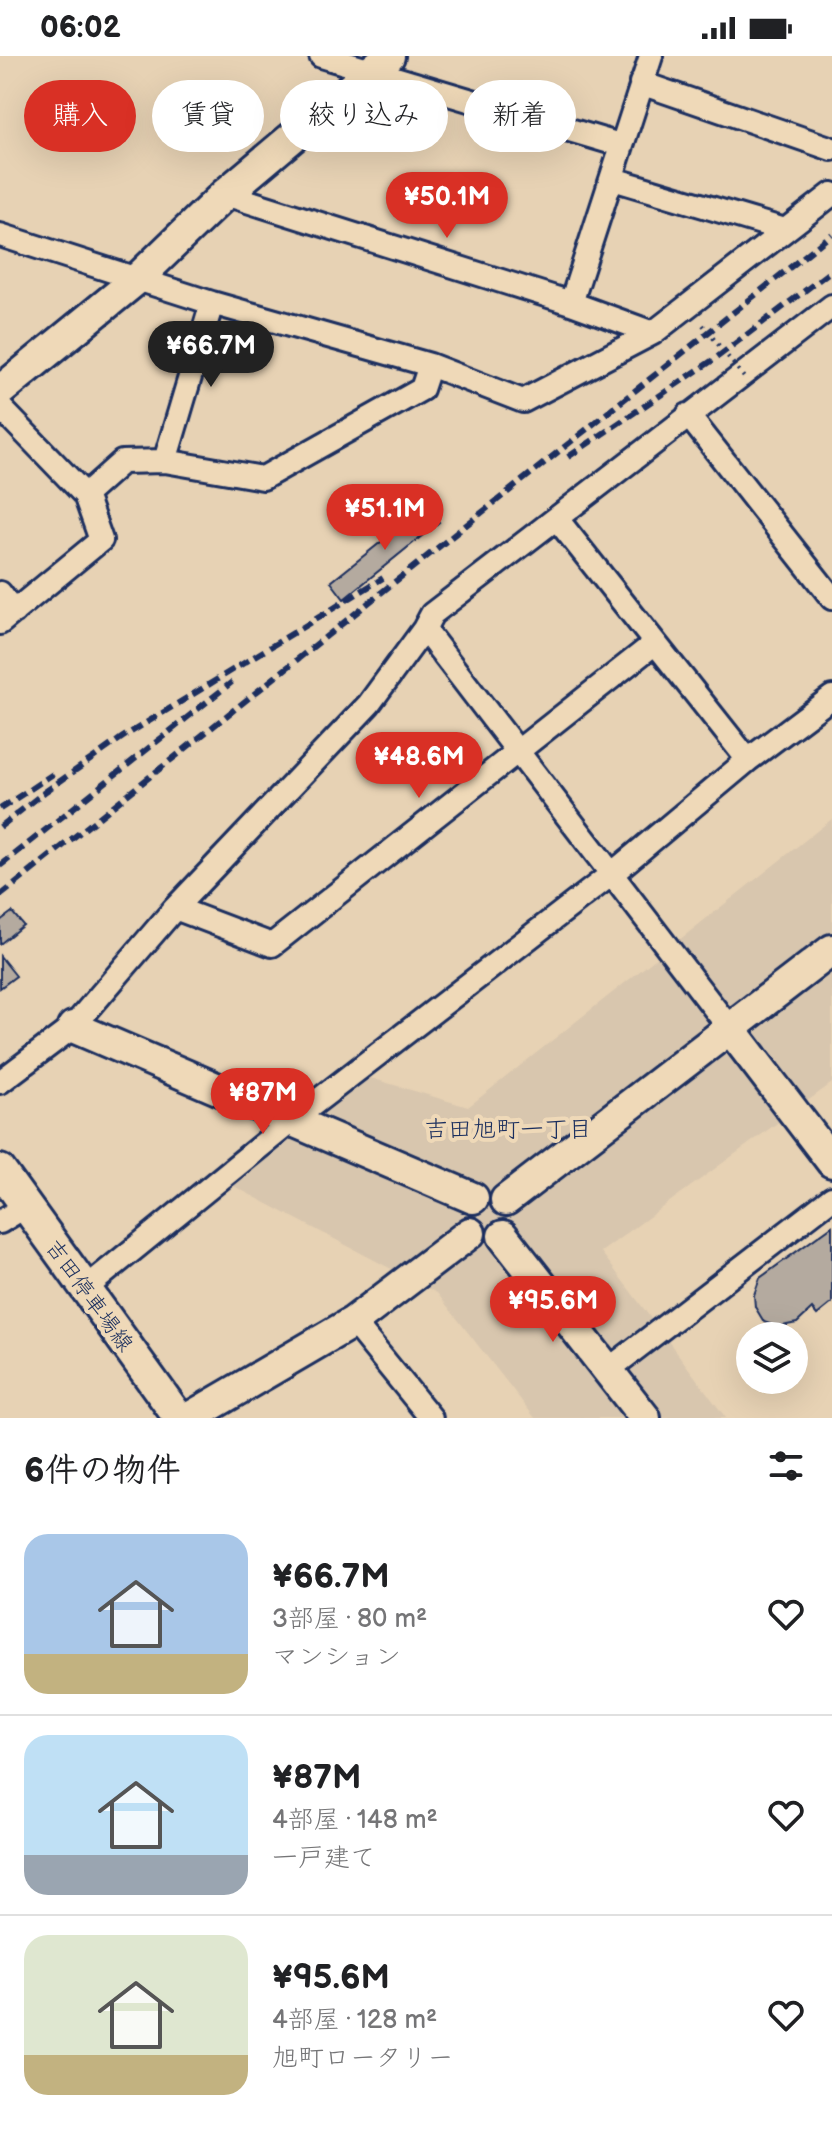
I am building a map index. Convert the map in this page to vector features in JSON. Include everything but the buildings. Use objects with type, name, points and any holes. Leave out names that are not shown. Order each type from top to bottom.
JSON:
[{"type":"street","points":[[321,56],[381,64],[620,145]]},
{"type":"street","points":[[571,303],[651,56]]},
{"type":"street","points":[[0,391],[137,279],[225,194],[381,64]]},
{"type":"street","points":[[641,83],[832,149]]},
{"type":"street","points":[[613,179],[785,230]]},
{"type":"street","points":[[225,194],[571,303],[653,333]]},
{"type":"street","points":[[0,235],[212,303],[430,365],[523,401],[653,333],[832,194]]},
{"type":"street","points":[[165,461],[212,303]]},
{"type":"street","points":[[0,1082],[73,1027],[175,908],[369,704],[432,614],[832,306]]},
{"type":"street","points":[[85,495],[122,462],[165,461],[263,478],[422,389],[430,365]]},
{"type":"street","points":[[0,407],[85,495],[101,540],[7,617],[0,593]]},
{"type":"street","points":[[688,415],[832,598]]},
{"type":"street","points":[[557,519],[748,760]]},
{"type":"street","points":[[424,629],[832,1162]]},
{"type":"street","points":[[175,908],[272,945],[655,643]]},
{"type":"street","points":[[86,1288],[294,1119],[613,873],[748,760],[832,697]]},
{"type":"street","points":[[506,1200],[832,950]]},
{"type":"street","points":[[73,1027],[473,1198]]},
{"type":"street","name":"吉田停車場線","points":[[0,1170],[182,1418]]},
{"type":"street","points":[[484,1192],[492,1192],[506,1200],[511,1207],[512,1223],[503,1236],[488,1241],[470,1233],[463,1215],[473,1198],[484,1192]]},
{"type":"street","points":[[608,1370],[832,1198]]},
{"type":"street","points":[[0,1222],[26,1206]]},
{"type":"street","points":[[189,1418],[353,1322],[470,1233]]},
{"type":"street","points":[[503,1236],[645,1418]]},
{"type":"street","points":[[353,1322],[431,1418]]},
{"type":"path","points":[[703,325],[746,380]]},
{"type":"shaded area","points":[[832,819],[832,1083],[601,1252],[726,1418],[535,1418],[437,1293],[230,1184],[364,1076],[468,1107]]},
{"type":"railway","points":[[0,896],[832,234]]},
{"type":"railway","points":[[568,457],[716,358],[832,270]]},
{"type":"railway","points":[[0,827],[123,737],[383,578]]},
{"type":"railway","points":[[0,866],[232,682]]},
{"type":"railway","points":[[0,809],[53,774]]},
{"type":"district","name":"吉田旭町一丁目","points":[[508,1129]]}]
